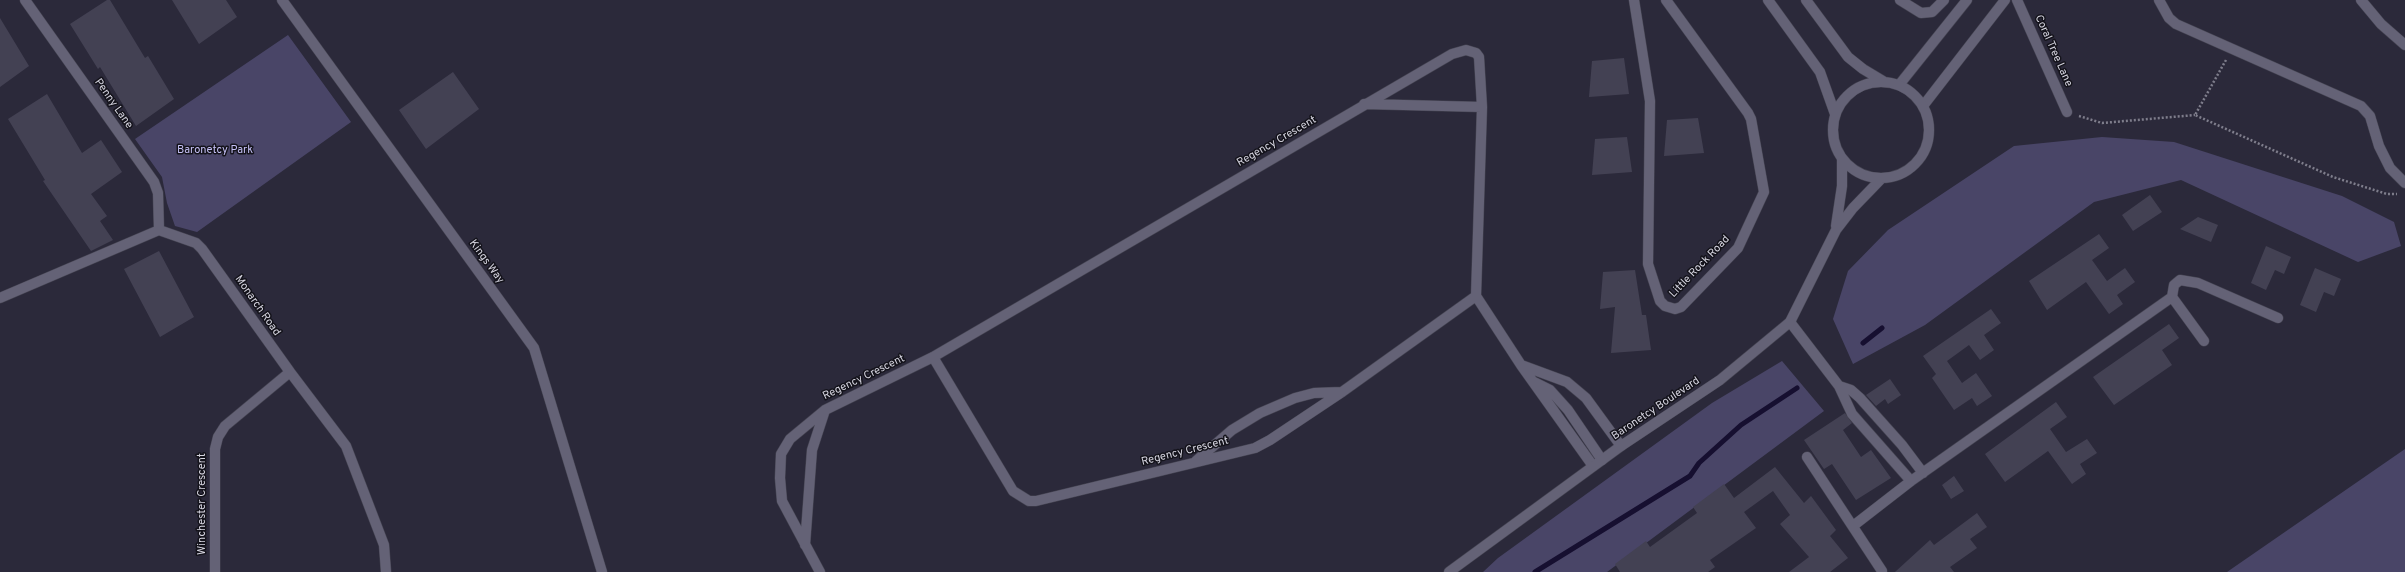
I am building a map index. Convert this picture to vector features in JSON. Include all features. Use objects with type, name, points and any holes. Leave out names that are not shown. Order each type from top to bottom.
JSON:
[{"type":"street","name":"Penny Lane","points":[[25,0],[154,182],[158,193],[159,230]]},
{"type":"street","name":"Kings Way","points":[[282,0],[534,348],[602,572]]},
{"type":"street","name":"Little Rock Road","points":[[1634,0],[1650,101],[1648,264],[1660,301],[1669,308],[1675,308],[1681,306],[1738,248],[1764,192],[1751,119],[1666,0]]},
{"type":"street","points":[[1768,0],[1820,72],[1835,114]]},
{"type":"street","points":[[1806,0],[1848,57],[1863,70],[1883,81],[1899,85],[1915,95],[1923,106],[1930,130],[1923,154],[1910,169],[1896,176],[1882,178],[1862,174],[1848,166],[1842,158],[1833,137],[1835,114],[1841,102],[1854,90],[1870,83],[1883,81]]},
{"type":"street","points":[[1900,0],[1921,14],[1932,12],[1944,0]]},
{"type":"street","points":[[1899,85],[1967,0]]},
{"type":"street","points":[[1923,106],[2005,0]]},
{"type":"street","name":"Coral Tree Lane","points":[[2017,0],[2068,112]]},
{"type":"street","points":[[2159,0],[2169,18],[2176,24],[2361,106],[2370,116],[2379,146],[2390,168],[2405,183]]},
{"type":"street","points":[[2361,0],[2381,24],[2405,44]]},
{"type":"street","name":"Regency Crescent","points":[[820,572],[782,501],[780,478],[781,454],[790,439],[825,410],[933,358],[1364,104],[1452,54],[1466,50],[1476,53],[1479,57],[1482,107],[1476,296],[1342,392],[1255,448],[1036,501],[1022,498],[1013,491],[933,358]]},
{"type":"street","points":[[1364,104],[1482,107]]},
{"type":"street","name":"Baronetcy Boulevard","points":[[1836,230],[1842,186],[1842,158]]},
{"type":"street","name":"Baronetcy Boulevard","points":[[1449,572],[1621,446],[1720,380],[1790,322],[1836,230],[1853,208],[1882,178]]},
{"type":"street","points":[[0,298],[159,230]]},
{"type":"street","name":"Monarch Road","points":[[159,230],[185,238],[202,249],[290,372],[346,446],[384,545],[386,572]]},
{"type":"street","points":[[1853,526],[1911,481],[2172,297],[2176,282],[2185,280],[2198,283],[2278,318]]},
{"type":"street","points":[[1476,296],[1532,381],[1593,466]]},
{"type":"street","points":[[2172,297],[2204,341]]},
{"type":"street","points":[[1790,322],[1839,386],[1852,414],[1911,481]]},
{"type":"street","points":[[1521,365],[1567,382],[1586,398],[1621,446]]},
{"type":"street","name":"Winchester Crescent","points":[[215,572],[215,449],[218,437],[226,426],[290,372]]},
{"type":"street","points":[[1532,381],[1550,390],[1568,410],[1602,460]]},
{"type":"street","points":[[1839,386],[1851,390],[1860,398],[1902,445],[1923,473]]},
{"type":"street","points":[[1195,462],[1232,430],[1260,413],[1308,395],[1342,392]]},
{"type":"street","points":[[805,546],[812,450],[825,410]]},
{"type":"street","points":[[1807,457],[1882,571]]},
{"type":"path","points":[[2195,115],[2232,48]]},
{"type":"path","points":[[2068,112],[2102,123],[2195,115],[2333,176],[2387,194],[2399,194]]},
{"type":"green space","name":"Baronetcy Park","points":[[288,35],[351,122],[197,232],[175,226],[167,203],[162,177],[135,139]]},
{"type":"green space","points":[[2102,137],[2174,142],[2342,196],[2394,222],[2401,246],[2358,262],[2181,180],[2094,202],[1925,325],[1853,364],[1833,319],[1848,271],[1888,230],[2014,146]]},
{"type":"green space","points":[[1782,361],[1824,411],[1607,572],[1483,572],[1498,558],[1712,403]]},
{"type":"green space","points":[[2405,449],[2405,572],[2227,572]]},
{"type":"building","points":[[107,0],[110,0],[145,58],[148,56],[174,99],[136,126],[100,67],[98,69],[70,24]]},
{"type":"building","points":[[172,0],[226,0],[237,17],[199,44]]},
{"type":"building","points":[[0,18],[29,66],[0,87]]},
{"type":"building","points":[[1624,58],[1629,94],[1589,97],[1592,61]]},
{"type":"building","points":[[453,72],[479,109],[426,149],[399,110]]},
{"type":"building","points":[[47,94],[82,153],[101,140],[122,172],[91,194],[107,216],[100,221],[113,240],[91,251],[43,181],[45,180],[8,119]]},
{"type":"building","points":[[1698,118],[1704,153],[1664,156],[1667,120]]},
{"type":"building","points":[[1627,137],[1632,172],[1592,175],[1595,139]]},
{"type":"building","points":[[2150,195],[2162,212],[2133,231],[2122,215]]},
{"type":"building","points":[[2198,217],[2218,225],[2211,242],[2180,229]]},
{"type":"building","points":[[2099,234],[2109,248],[2092,260],[2107,281],[2125,268],[2135,282],[2117,295],[2123,304],[2109,314],[2086,282],[2047,310],[2029,281]]},
{"type":"building","points":[[2266,246],[2291,257],[2284,274],[2275,270],[2266,290],[2251,283]]},
{"type":"building","points":[[159,251],[194,317],[160,337],[124,269]]},
{"type":"building","points":[[2315,268],[2341,279],[2334,296],[2324,292],[2316,312],[2300,305]]},
{"type":"building","points":[[1635,270],[1642,315],[1646,315],[1651,350],[1611,353],[1615,307],[1600,309],[1603,272]]},
{"type":"building","points":[[1991,309],[2001,323],[1984,335],[1994,350],[1980,360],[1969,345],[1947,361],[1962,383],[1976,373],[1992,396],[1977,406],[1972,398],[1954,410],[1932,378],[1936,374],[1923,356]]},
{"type":"building","points":[[2169,324],[2179,338],[2162,350],[2172,365],[2114,405],[2093,377]]},
{"type":"building","points":[[1890,379],[1901,395],[1888,404],[1885,399],[1876,406],[1866,395]]},
{"type":"building","points":[[2056,402],[2067,417],[2050,429],[2066,452],[2087,439],[2097,453],[2080,464],[2086,474],[2072,484],[2048,451],[2005,482],[1985,454]]},
{"type":"building","points":[[1845,413],[1852,423],[1843,430],[1861,457],[1871,450],[1891,478],[1856,500],[1832,464],[1824,469],[1804,440]]},
{"type":"building","points":[[1775,467],[1804,503],[1811,496],[1836,530],[1830,536],[1848,558],[1830,572],[1789,572],[1809,557],[1780,524],[1790,515],[1773,491],[1744,512],[1756,528],[1710,560],[1715,567],[1708,572],[1620,572],[1615,564],[1646,541],[1650,547],[1697,513],[1693,507],[1724,484],[1734,498]]},
{"type":"building","points":[[1954,476],[1964,491],[1951,499],[1942,485]]},
{"type":"building","points":[[1977,513],[1987,527],[1970,539],[1977,548],[1950,567],[1954,572],[1895,572],[1930,540],[1934,545]]},
{"type":"waterway","points":[[1863,343],[1882,328]]},
{"type":"waterway","points":[[1535,572],[1690,476],[1699,463],[1741,425],[1797,388]]}]
